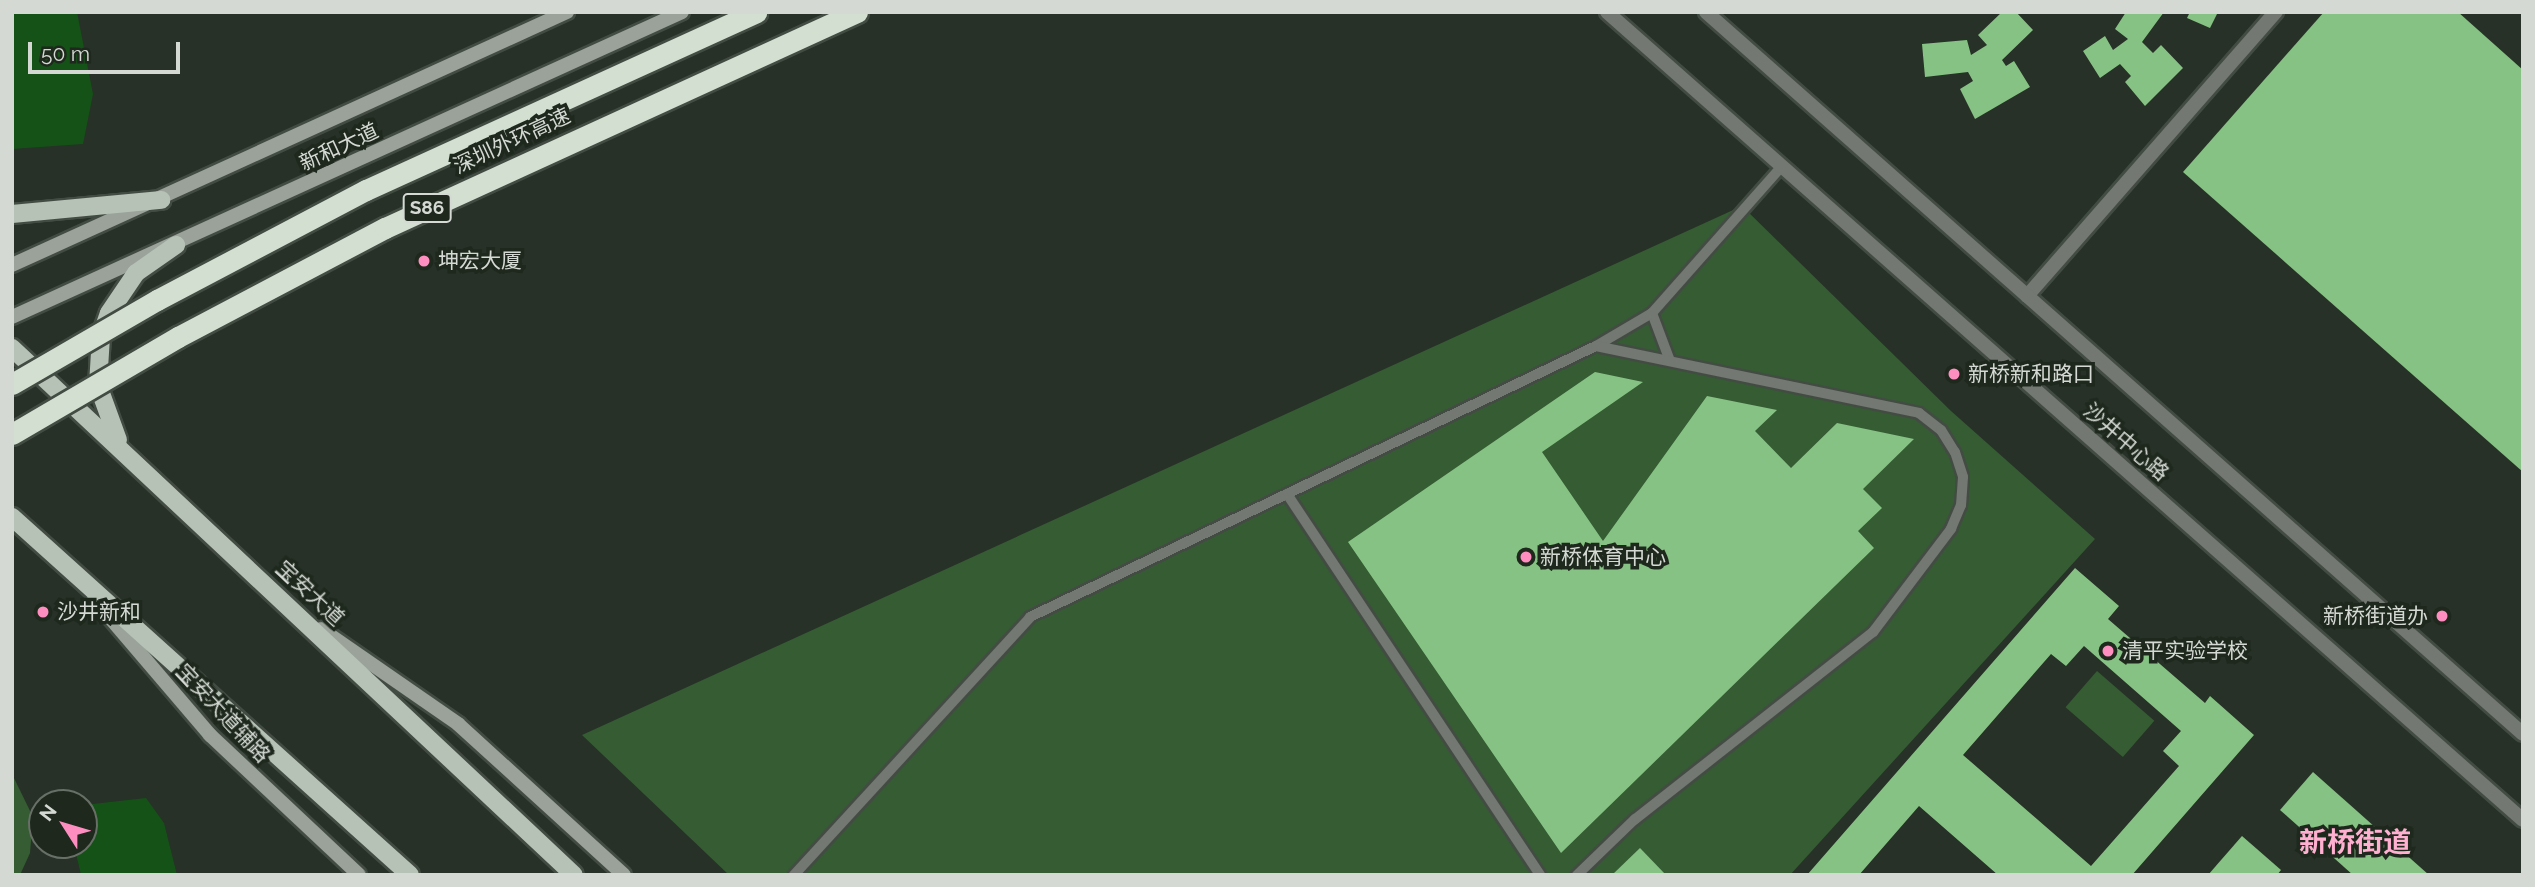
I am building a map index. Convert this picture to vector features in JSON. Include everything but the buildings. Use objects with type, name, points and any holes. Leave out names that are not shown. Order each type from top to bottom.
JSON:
[{"type":"highway","name":"深圳外环高速","points":[[12,384],[157,300],[366,190],[756,12]]},
{"type":"highway","name":"深圳外环高速","points":[[12,434],[178,337],[385,228],[857,12]]},
{"type":"main road","name":"新和大道","points":[[12,265],[161,200],[567,12]]},
{"type":"main road","name":"新和大道","points":[[12,317],[176,245],[682,12]]},
{"type":"main road","points":[[12,214],[161,200]]},
{"type":"main road","points":[[125,451],[112,431],[98,385],[101,336],[121,292],[155,257],[176,245]]},
{"type":"main road","name":"宝安大道","points":[[12,348],[303,617],[574,875]]},
{"type":"main road","points":[[12,517],[410,875]]},
{"type":"main road","points":[[12,527],[38,541]]},
{"type":"main road","name":"宝安大道辅路","points":[[68,569],[210,735],[359,875]]},
{"type":"main road","points":[[303,617],[458,724],[624,875]]},
{"type":"street","name":"沙井中心路","points":[[1607,12],[2523,820]]},
{"type":"street","name":"沙井中心路","points":[[1706,12],[2523,734]]},
{"type":"street","points":[[2027,296],[2276,12]]},
{"type":"lane","points":[[794,875],[1030,617],[1596,346],[1652,313],[1782,166]]},
{"type":"lane","points":[[1652,313],[1670,361]]},
{"type":"lane","points":[[1577,875],[1635,819],[1873,632],[1951,529],[1961,505],[1963,477],[1955,452],[1941,429],[1919,413],[1596,346]]},
{"type":"lane","points":[[1287,494],[1540,875]]},
{"type":"shaded area","points":[[12,12],[77,12],[93,94],[83,144],[12,149]]},
{"type":"shaded area","name":"新桥体育中心","points":[[1742,206],[1951,411],[2095,539],[1790,875],[729,875],[582,735]]},
{"type":"shaded area","points":[[2097,671],[2154,721],[2123,757],[2066,707]]},
{"type":"shaded area","points":[[12,774],[28,807],[28,857],[20,875],[12,875]]},
{"type":"shaded area","points":[[146,798],[164,823],[177,875],[81,875],[77,859],[98,859],[98,803]]},
{"type":"place","name":"坤宏大厦","points":[[424,261]]},
{"type":"place","name":"新桥新和路口","points":[[1954,374]]},
{"type":"place","name":"新桥体育中心","points":[[1526,557]]},
{"type":"place","name":"沙井新和","points":[[43,612]]},
{"type":"place","name":"新桥街道办","points":[[2442,616]]},
{"type":"place","name":"清平实验学校","points":[[2108,651]]},
{"type":"district","name":"新桥街道","points":[[2355,843]]}]
